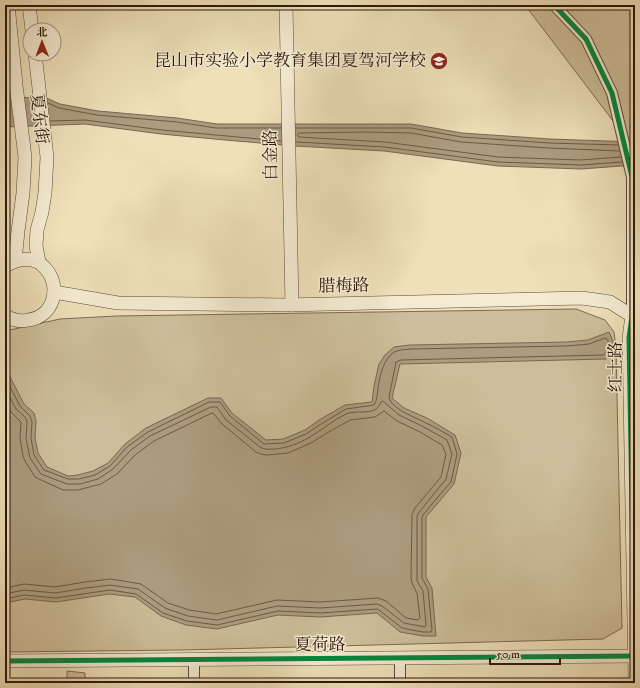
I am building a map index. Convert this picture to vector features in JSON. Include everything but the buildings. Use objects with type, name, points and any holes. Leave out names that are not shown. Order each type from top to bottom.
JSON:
[{"type":"street","name":"夏东街","points":[[8,5],[25,158],[25,177],[10,263]]},
{"type":"street","points":[[29,5],[31,22]]},
{"type":"street","name":"白金路","points":[[286,5],[292,305]]},
{"type":"street","name":"红士路","points":[[554,5],[586,39],[612,93],[632,177],[632,316],[629,338],[633,478],[635,677]]},
{"type":"street","name":"夏东街","points":[[35,62],[47,157],[42,212],[37,230],[36,246],[39,262]]},
{"type":"street","points":[[5,315],[22,321],[34,320],[44,313],[51,304],[54,292],[53,281],[47,270],[39,262],[27,259],[10,263]]},
{"type":"street","name":"腊梅路","points":[[54,292],[118,303],[292,305],[582,298],[610,302],[632,316]]},
{"type":"street","name":"夏荷路","points":[[5,661],[635,656]]},
{"type":"street","points":[[400,658],[400,683]]},
{"type":"street","points":[[194,660],[194,683]]},
{"type":"shaded area","points":[[525,5],[635,5],[635,142],[629,142]]},
{"type":"shaded area","points":[[576,309],[605,320],[614,332],[616,348],[622,628],[603,639],[183,650],[5,652],[5,331],[60,319],[116,316]]},
{"type":"shaded area","points":[[67,671],[85,673],[85,683],[67,683]]},
{"type":"water","points":[[44,97],[60,104],[98,111],[177,118],[217,124],[411,124],[462,133],[550,139],[635,142],[635,165],[581,169],[498,166],[384,151],[225,140],[161,134],[85,124],[5,127],[5,99]]},
{"type":"water","points":[[609,332],[616,348],[606,359],[400,364],[392,398],[404,408],[427,418],[455,435],[461,453],[454,484],[426,517],[426,577],[432,588],[436,636],[423,636],[400,632],[377,613],[320,617],[278,615],[217,629],[186,625],[161,616],[135,597],[109,594],[56,602],[25,599],[5,603],[5,367],[24,404],[34,413],[36,421],[35,438],[38,453],[47,467],[68,476],[93,471],[108,463],[125,444],[146,428],[208,398],[221,398],[232,413],[266,440],[283,439],[305,430],[345,405],[372,402],[379,364],[385,355],[394,347],[410,345],[567,342],[588,340]]},
{"type":"cycle path","points":[[554,5],[586,39],[612,93],[632,177],[632,316],[629,338],[635,677]]},
{"type":"cycle path","points":[[5,661],[635,656]]},
{"type":"place","name":"昆山市实验小学教育集团夏驾河学校","points":[[439,61]]}]
